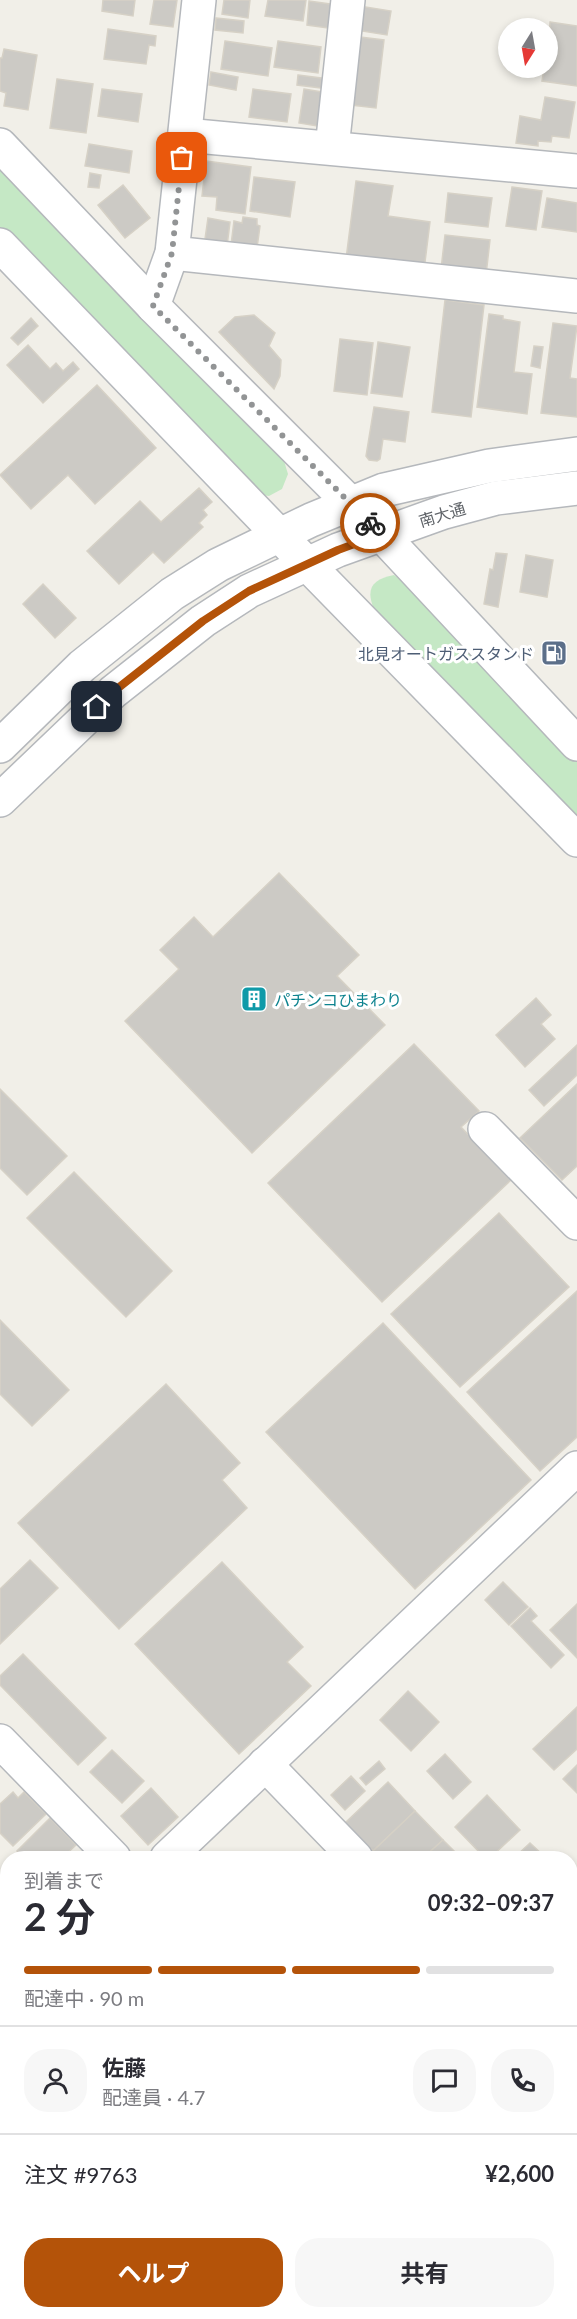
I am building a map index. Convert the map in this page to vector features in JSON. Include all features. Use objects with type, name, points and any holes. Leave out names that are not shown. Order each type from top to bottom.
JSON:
[{"type":"street","points":[[153,306],[172,253],[199,0]]},
{"type":"street","points":[[332,148],[348,0]]},
{"type":"street","points":[[184,135],[577,171]]},
{"type":"street","points":[[0,145],[153,306],[381,534],[577,744]]},
{"type":"street","points":[[172,253],[577,296]]},
{"type":"street","points":[[4,258],[279,534],[577,840]]},
{"type":"street","points":[[0,746],[82,666],[172,594],[218,565],[279,534],[384,490],[489,466],[577,454]]},
{"type":"street","name":"南大通","points":[[0,800],[113,692],[203,621],[249,591],[338,550],[444,512],[496,498],[577,488]]},
{"type":"street","points":[[485,1129],[577,1222]]},
{"type":"street","points":[[173,1851],[577,1468]]},
{"type":"street","points":[[0,1740],[107,1851]]},
{"type":"street","points":[[265,1764],[349,1851]]},
{"type":"green space","points":[[0,159],[284,461],[288,474],[282,489],[269,496],[255,494],[0,233]]},
{"type":"green space","points":[[394,575],[410,587],[577,760],[577,822],[374,609],[370,595],[373,586],[381,579]]},
{"type":"building","points":[[103,0],[135,0],[133,16],[102,11]]},
{"type":"building","points":[[154,0],[177,0],[173,27],[150,24]]},
{"type":"building","points":[[224,0],[250,0],[248,18],[222,14]]},
{"type":"building","points":[[268,0],[306,0],[303,21],[265,16]]},
{"type":"building","points":[[309,1],[337,5],[335,29],[307,25]]},
{"type":"building","points":[[353,5],[391,11],[387,35],[349,29]]},
{"type":"building","points":[[216,18],[244,21],[243,33],[215,30]]},
{"type":"building","points":[[558,23],[577,26],[577,86],[542,81],[542,78],[558,78]]},
{"type":"building","points":[[108,29],[156,36],[155,46],[149,45],[146,64],[104,59]]},
{"type":"building","points":[[360,37],[384,40],[376,108],[351,105]]},
{"type":"building","points":[[225,41],[272,48],[268,76],[221,69]]},
{"type":"building","points":[[278,41],[321,47],[318,73],[274,67]]},
{"type":"building","points":[[4,49],[37,55],[28,110],[4,106],[6,93],[0,91],[0,58],[2,58]]},
{"type":"building","points":[[211,72],[238,77],[236,90],[209,85]]},
{"type":"building","points":[[298,75],[329,79],[328,89],[297,85]]},
{"type":"building","points":[[57,79],[93,84],[86,133],[50,128]]},
{"type":"building","points":[[102,89],[142,94],[138,122],[98,116]]},
{"type":"building","points":[[253,89],[291,94],[287,122],[249,117]]},
{"type":"building","points":[[304,89],[329,93],[323,127],[299,123]]},
{"type":"building","points":[[545,97],[575,102],[569,138],[552,136],[551,142],[538,141],[538,146],[516,143],[520,116],[541,120]]},
{"type":"building","points":[[89,144],[132,151],[129,173],[85,166]]},
{"type":"building","points":[[206,161],[251,167],[245,214],[216,210],[217,197],[202,196]]},
{"type":"building","points":[[90,173],[101,175],[99,188],[88,187]]},
{"type":"building","points":[[254,177],[295,182],[290,217],[250,211]]},
{"type":"building","points":[[356,181],[393,186],[388,216],[430,222],[424,270],[346,259]]},
{"type":"building","points":[[123,185],[150,218],[125,238],[98,205]]},
{"type":"building","points":[[512,187],[542,191],[536,230],[506,226]]},
{"type":"building","points":[[448,193],[492,198],[488,227],[445,222]]},
{"type":"building","points":[[547,198],[577,203],[577,232],[542,227]]},
{"type":"building","points":[[243,217],[257,219],[257,225],[260,226],[257,248],[231,245],[234,221],[242,223]]},
{"type":"building","points":[[208,218],[230,222],[227,246],[204,246]]},
{"type":"building","points":[[445,235],[490,240],[486,275],[441,269]]},
{"type":"building","points":[[445,300],[484,305],[471,417],[432,412]]},
{"type":"building","points":[[489,314],[520,322],[514,372],[532,374],[527,414],[477,407]]},
{"type":"building","points":[[254,315],[275,333],[269,346],[281,360],[280,376],[274,389],[219,332],[235,317]]},
{"type":"building","points":[[31,318],[38,326],[18,345],[11,338]]},
{"type":"building","points":[[553,323],[577,326],[570,378],[577,379],[577,417],[541,413]]},
{"type":"building","points":[[340,339],[373,343],[367,395],[334,391]]},
{"type":"building","points":[[378,342],[410,347],[402,397],[371,393]]},
{"type":"building","points":[[28,345],[50,369],[56,363],[63,371],[73,362],[79,369],[43,403],[7,365]]},
{"type":"building","points":[[534,346],[543,347],[540,368],[531,366]]},
{"type":"building","points":[[97,385],[156,448],[95,504],[68,475],[31,509],[0,475]]},
{"type":"building","points":[[374,407],[409,412],[405,442],[383,439],[380,459],[377,461],[369,460],[366,456]]},
{"type":"building","points":[[199,488],[212,502],[203,510],[207,515],[199,523],[203,527],[164,563],[153,552],[119,584],[87,551],[140,501],[161,522]]},
{"type":"building","points":[[496,553],[507,554],[498,607],[484,604],[490,569],[493,570]]},
{"type":"building","points":[[526,555],[553,560],[547,597],[520,592]]},
{"type":"building","points":[[43,584],[76,618],[55,638],[23,604]]},
{"type":"building","name":"パチンコひまわり","points":[[279,873],[359,955],[337,976],[385,1025],[252,1153],[125,1021],[179,969],[160,950],[194,917],[213,937]]},
{"type":"building","points":[[536,998],[551,1015],[541,1024],[555,1039],[525,1067],[496,1035]]},
{"type":"building","points":[[414,1044],[479,1111],[461,1127],[511,1180],[382,1302],[268,1183]]},
{"type":"building","points":[[577,1045],[577,1075],[544,1106],[529,1090]]},
{"type":"building","points":[[577,1084],[577,1166],[562,1180],[520,1138]]},
{"type":"building","points":[[0,1089],[67,1156],[27,1195],[0,1168]]},
{"type":"building","points":[[74,1172],[172,1271],[126,1317],[27,1218]]},
{"type":"building","points":[[499,1213],[569,1287],[460,1387],[391,1314]]},
{"type":"building","points":[[577,1291],[577,1437],[540,1471],[467,1392]]},
{"type":"building","points":[[0,1320],[69,1390],[32,1426],[0,1394]]},
{"type":"building","points":[[383,1323],[531,1480],[415,1589],[266,1432]]},
{"type":"building","points":[[166,1384],[240,1463],[222,1480],[247,1508],[119,1629],[18,1523]]},
{"type":"building","points":[[30,1560],[58,1588],[0,1644],[0,1589]]},
{"type":"building","points":[[222,1562],[303,1647],[287,1662],[311,1686],[239,1754],[135,1644]]},
{"type":"building","points":[[503,1582],[528,1607],[509,1625],[485,1600]]},
{"type":"building","points":[[577,1604],[577,1658],[550,1630]]},
{"type":"building","points":[[530,1608],[537,1616],[531,1621],[564,1655],[551,1668],[511,1626]]},
{"type":"building","points":[[23,1654],[106,1738],[78,1765],[0,1685],[0,1676]]},
{"type":"building","points":[[408,1691],[439,1722],[411,1751],[380,1720]]},
{"type":"building","points":[[577,1707],[577,1749],[554,1770],[533,1749]]},
{"type":"building","points":[[112,1750],[144,1781],[122,1803],[90,1772]]},
{"type":"building","points":[[445,1754],[471,1782],[453,1799],[427,1771]]},
{"type":"building","points":[[379,1761],[385,1769],[366,1785],[360,1778]]},
{"type":"building","points":[[577,1765],[577,1793],[563,1779]]},
{"type":"building","points":[[351,1776],[365,1791],[345,1810],[331,1795]]},
{"type":"building","points":[[388,1782],[415,1811],[373,1851],[345,1823]]},
{"type":"building","points":[[151,1788],[178,1817],[148,1845],[121,1816]]},
{"type":"building","points":[[13,1792],[18,1798],[24,1792],[46,1814],[13,1846],[0,1833],[0,1804]]},
{"type":"building","points":[[487,1795],[520,1830],[498,1851],[478,1851],[455,1827]]},
{"type":"building","points":[[415,1811],[443,1840],[431,1851],[373,1851]]},
{"type":"building","points":[[50,1818],[76,1845],[70,1851],[17,1851]]},
{"type":"building","points":[[443,1840],[454,1851],[431,1851]]},
{"type":"building","points":[[530,1843],[539,1851],[521,1851]]},
{"type":"way so far","points":[[182,158],[172,253],[153,306],[370,523]]},
{"type":"place","name":"北見オートガススタンド","points":[[554,653]]},
{"type":"place","name":"パチンコひまわり","points":[[254,999]]},
{"type":"route","points":[[97,707],[203,621],[249,591],[338,550],[381,534],[370,523]]}]
